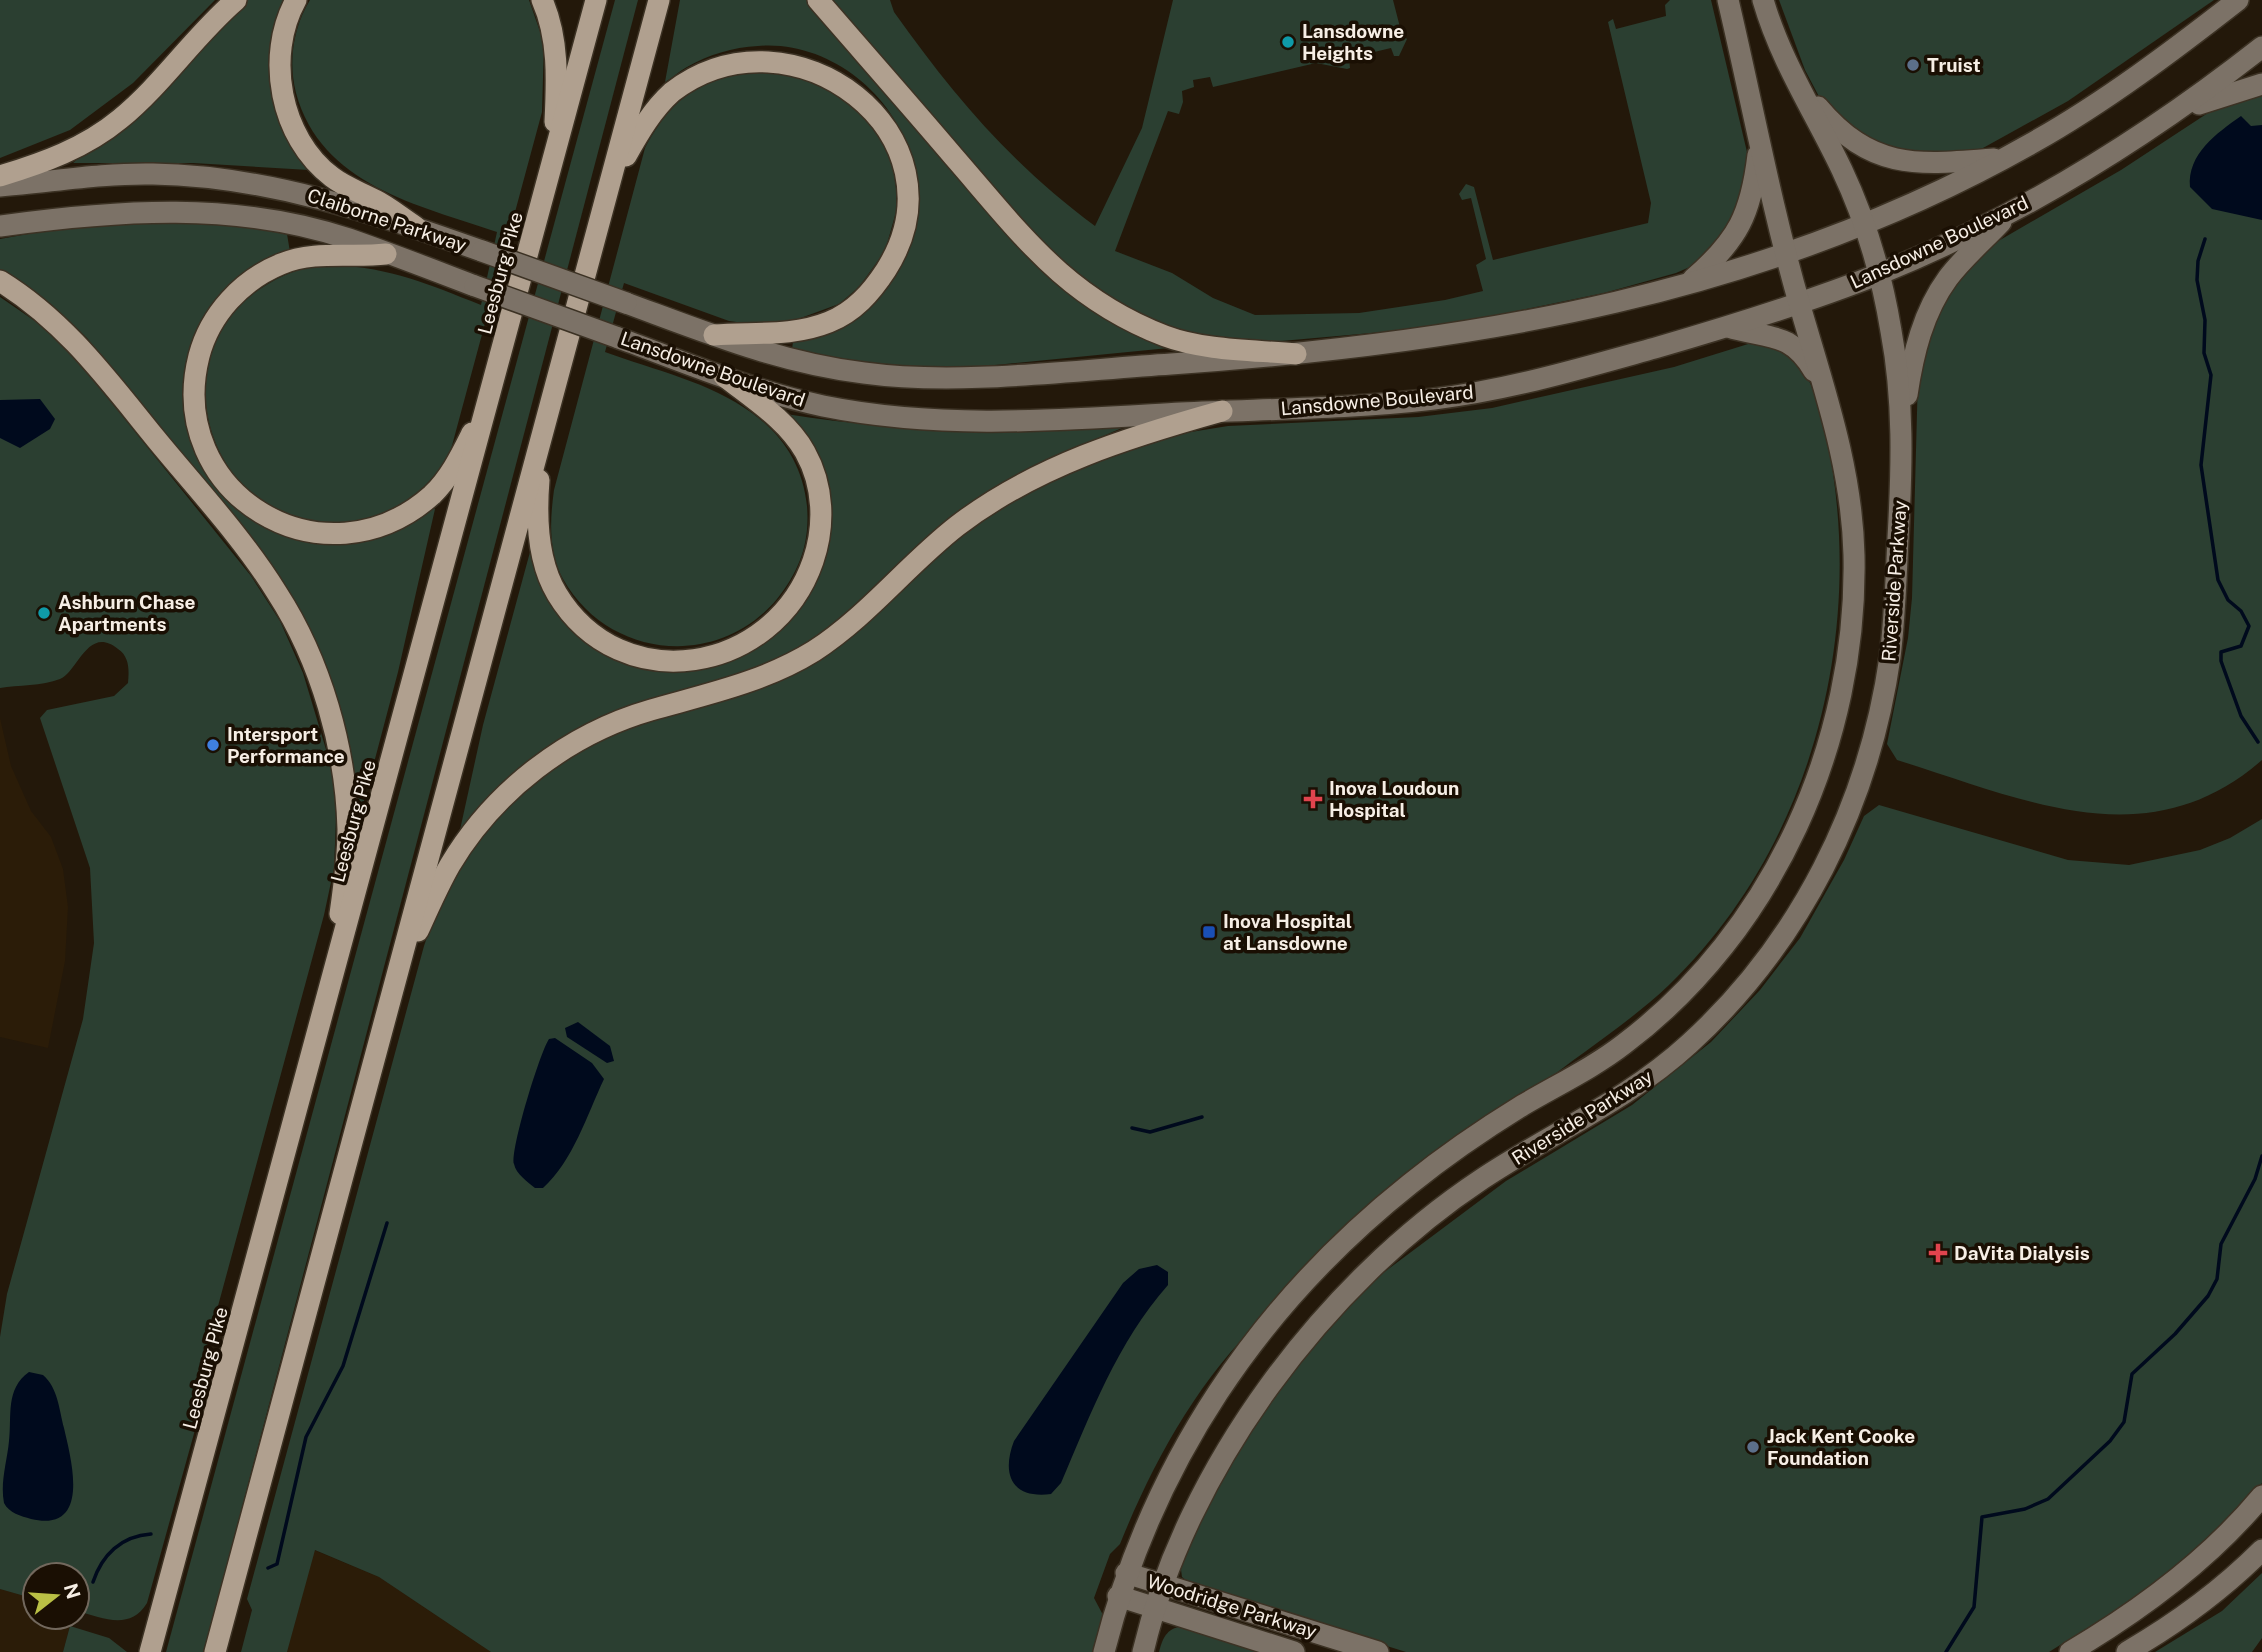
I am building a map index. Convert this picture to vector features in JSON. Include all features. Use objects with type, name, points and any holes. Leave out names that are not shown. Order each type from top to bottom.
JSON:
[{"type":"highway","points":[[0,176],[60,156],[120,120],[236,0]]},
{"type":"highway","points":[[296,0],[286,23],[281,49],[283,97],[293,128],[307,153],[331,176],[376,200],[416,227]]},
{"type":"highway","points":[[542,0],[553,35],[556,61],[555,121],[547,184]]},
{"type":"highway","name":"Leesburg Pike","points":[[150,1652],[491,397],[596,0]]},
{"type":"highway","points":[[215,1652],[659,0]]},
{"type":"highway","points":[[818,0],[1036,251],[1079,291],[1105,308],[1168,337],[1216,346],[1296,354]]},
{"type":"highway","points":[[608,192],[653,111],[682,84],[725,62],[777,55],[805,60],[833,71],[858,88],[879,113],[894,137],[905,166],[907,200],[904,226],[894,257],[875,288],[852,310],[807,330],[714,335]]},
{"type":"highway","points":[[386,254],[306,256],[261,274],[228,302],[203,342],[193,394],[202,445],[216,471],[261,513],[288,526],[312,533],[339,536],[368,531],[393,522],[433,494],[462,454],[491,397]]},
{"type":"highway","points":[[0,281],[29,300],[79,344],[251,555],[294,621],[325,699],[345,789],[347,863],[328,1000]]},
{"type":"highway","points":[[545,424],[537,513],[540,541],[555,592],[570,613],[612,647],[638,657],[664,661],[714,656],[739,647],[760,633],[796,597],[809,573],[820,541],[822,512],[817,481],[806,453],[788,429],[724,376]]},
{"type":"highway","points":[[393,984],[450,865],[464,844],[511,789],[552,757],[618,722],[752,681],[812,652],[850,625],[949,532],[1016,487],[1125,439],[1222,411]]},
{"type":"main road","name":"Riverside Parkway","points":[[1104,1652],[1126,1573],[1151,1510],[1176,1460],[1237,1366],[1288,1301],[1366,1221],[1452,1151],[1626,1043],[1701,973],[1737,930],[1768,882],[1813,789],[1832,727],[1849,644],[1854,588],[1853,532],[1842,449],[1799,303],[1728,0]]},
{"type":"main road","name":"Riverside Parkway","points":[[1143,1652],[1162,1585],[1191,1518],[1231,1446],[1278,1377],[1350,1291],[1411,1234],[1476,1183],[1621,1097],[1687,1046],[1746,986],[1796,918],[1848,818],[1868,761],[1894,616],[1902,443],[1897,366],[1865,226],[1839,165],[1788,68],[1763,0]]},
{"type":"main road","name":"Lansdowne Boulevard","points":[[482,251],[794,361],[865,374],[912,377],[1077,370],[1296,354],[1448,337],[1543,321],[1689,283],[1787,254],[1865,226],[2004,159],[2095,103],[2238,0]]},
{"type":"main road","name":"Lansdowne Boulevard","points":[[475,286],[724,376],[822,405],[940,422],[1027,422],[1300,409],[1448,397],[1527,382],[1728,327],[1878,274],[2011,211],[2103,160],[2171,115],[2262,47]]},
{"type":"main road","points":[[1788,68],[1834,126],[1857,143],[1882,156],[1924,164],[2004,159]]},
{"type":"main road","points":[[2171,115],[2224,94],[2262,84]]},
{"type":"main road","points":[[1689,283],[1719,255],[1742,226],[1753,195],[1760,139]]},
{"type":"main road","name":"Claiborne Parkway","points":[[0,186],[120,174],[182,175],[299,191],[416,227],[482,251]]},
{"type":"main road","points":[[0,201],[182,175]]},
{"type":"main road","points":[[1902,443],[1917,344],[1933,302],[1949,276],[2011,211]]},
{"type":"main road","name":"Claiborne Parkway","points":[[0,226],[116,212],[222,214],[311,229],[349,239],[475,286]]},
{"type":"main road","points":[[1728,327],[1758,336],[1772,335],[1795,345],[1826,391]]},
{"type":"main road","points":[[2070,1652],[2106,1631],[2188,1570],[2262,1496]]},
{"type":"main road","points":[[2127,1652],[2182,1620],[2218,1592],[2262,1550]]},
{"type":"main road","name":"Woodridge Parkway","points":[[1126,1573],[1378,1652]]},
{"type":"main road","name":"Woodridge Parkway","points":[[1118,1596],[1294,1652]]},
{"type":"shaded area","points":[[0,718],[11,766],[31,811],[51,837],[63,869],[68,907],[65,961],[48,1048],[0,1037]]},
{"type":"shaded area","points":[[314,1550],[379,1577],[491,1652],[287,1652]]},
{"type":"shaded area","points":[[0,1589],[21,1595],[21,1631],[68,1631],[63,1652],[0,1652]]},
{"type":"green space","points":[[0,0],[215,0],[133,83],[70,130],[0,158]]},
{"type":"green space","points":[[247,0],[286,0],[272,49],[271,69],[279,106],[309,170],[193,163],[73,163]]},
{"type":"green space","points":[[310,0],[529,0],[544,43],[542,112],[450,453],[432,478],[410,498],[385,512],[355,521],[309,522],[269,507],[238,480],[216,444],[206,403],[209,361],[226,322],[268,284],[295,271],[324,265],[392,273],[481,305],[497,232],[436,212],[376,187],[350,170],[327,150],[309,124],[296,93],[292,69],[296,33]]},
{"type":"green space","points":[[615,0],[638,0],[214,1614],[203,1652],[166,1652]]},
{"type":"green space","points":[[680,0],[811,0],[1024,246],[1179,347],[965,368],[855,365],[792,349],[793,342],[815,334],[835,322],[876,295],[891,279],[902,258],[912,222],[910,156],[901,132],[872,91],[853,74],[808,52],[783,46],[730,50],[695,63],[665,82]]},
{"type":"green space","points":[[828,0],[890,0],[894,12],[916,43],[986,127],[1037,178],[1095,226],[1142,128],[1173,0],[1393,0],[1402,35],[1407,39],[1399,56],[1394,56],[1391,48],[1349,58],[1350,68],[1347,69],[1316,63],[1213,87],[1210,77],[1193,80],[1194,87],[1182,91],[1183,102],[1179,114],[1168,111],[1115,251],[1172,273],[1213,298],[1255,315],[1359,313],[1445,300],[1483,291],[1476,265],[1486,259],[1471,198],[1462,200],[1459,194],[1466,184],[1474,187],[1493,260],[1648,223],[1651,203],[1608,22],[1613,19],[1616,29],[1666,16],[1665,5],[1670,0],[1711,0],[1747,152],[1749,176],[1738,220],[1692,266],[1676,273],[1604,293],[1439,327],[1270,342],[1239,342],[1191,334],[1151,320],[1107,297],[1051,253]]},
{"type":"green space","points":[[1779,0],[2214,0],[2068,101],[1983,148],[1936,161],[1867,144],[1824,106],[1805,70]]},
{"type":"green space","points":[[736,68],[816,74],[880,132],[892,160],[896,212],[885,251],[859,287],[839,304],[787,323],[759,325],[729,321],[624,283],[605,352],[700,385],[752,413],[774,432],[790,454],[801,478],[807,506],[807,532],[802,555],[792,577],[777,599],[753,622],[725,637],[695,645],[665,646],[635,639],[607,626],[583,606],[563,579],[555,558],[551,535],[554,490],[645,148],[664,118],[682,99]]},
{"type":"green space","points":[[2262,91],[2262,760],[2219,790],[2175,808],[2130,814],[2084,812],[2038,804],[1897,760],[1887,744],[1908,638],[1912,598],[1918,376],[1920,358],[1945,292],[1988,247],[2121,170],[2214,109]]},
{"type":"green space","points":[[172,219],[268,229],[287,234],[290,252],[257,267],[188,361],[184,405],[188,433],[218,488],[233,503],[265,526],[305,539],[341,542],[365,539],[385,533],[432,507],[435,509],[398,672],[357,827],[301,614],[281,580],[87,338],[51,304],[0,272],[0,239],[95,222]]},
{"type":"green space","points":[[0,297],[48,330],[74,356],[251,576],[280,621],[303,673],[334,776],[334,868],[324,915],[205,1354],[213,1365],[147,1603],[140,1612],[124,1620],[91,1615],[91,1561],[21,1561],[21,1595],[0,1589],[0,1337],[7,1294],[83,1019],[94,943],[90,868],[40,718],[47,710],[114,696],[128,683],[128,664],[122,652],[108,643],[99,642],[84,652],[60,679],[0,688]]},
{"type":"green space","points":[[1761,340],[1785,346],[1795,356],[1812,387],[1831,458],[1839,542],[1838,612],[1829,681],[1812,748],[1788,814],[1756,875],[1716,933],[1669,985],[1637,1013],[1536,1089],[1262,1319],[1217,1368],[1179,1424],[1147,1483],[1120,1544],[1110,1554],[1094,1598],[1103,1615],[1095,1652],[491,1652],[379,1577],[315,1550],[287,1652],[241,1652],[252,1610],[247,1599],[424,946],[441,896],[476,839],[533,777],[608,731],[828,653],[860,630],[915,576],[975,524],[1019,495],[1064,473],[1160,437],[1228,426],[1418,417],[1492,408],[1674,367]]},
{"type":"green space","points":[[786,414],[915,427],[1044,428],[1131,424],[1030,468],[986,494],[838,624],[800,648],[764,666],[594,728],[458,839],[483,725],[533,541],[575,627],[711,666],[754,649],[781,629],[801,606],[827,534]]},
{"type":"green space","points":[[1879,805],[2068,860],[2129,865],[2200,850],[2230,838],[2262,819],[2262,1483],[2228,1522],[2159,1583],[2049,1652],[1406,1652],[1190,1584],[1182,1577],[1180,1562],[1239,1445],[1304,1355],[1375,1279],[1506,1181],[1632,1105],[1711,1042],[1760,990],[1800,938],[1844,860],[1864,816]]},
{"type":"green space","points":[[2262,1573],[2262,1638],[2252,1652],[2155,1652],[2222,1611]]},
{"type":"green space","points":[[1185,1626],[1269,1652],[1159,1652],[1167,1633],[1174,1628]]},
{"type":"green space","points":[[69,1631],[86,1631],[109,1638],[127,1652],[63,1652]]},
{"type":"water","points":[[2241,116],[2251,126],[2262,125],[2262,220],[2212,209],[2190,187],[2190,175],[2198,155],[2214,137]]},
{"type":"water","points":[[40,399],[55,419],[50,429],[20,448],[0,438],[0,400]]},
{"type":"water","points":[[578,1022],[610,1046],[614,1061],[607,1063],[567,1037],[565,1028]]},
{"type":"water","points":[[555,1038],[592,1063],[604,1079],[563,1165],[543,1188],[535,1188],[517,1171],[514,1155],[539,1062],[549,1039]]},
{"type":"water","points":[[1157,1265],[1168,1272],[1168,1285],[1150,1307],[1120,1355],[1061,1483],[1051,1494],[1027,1493],[1013,1482],[1010,1474],[1010,1453],[1014,1441],[1123,1283],[1139,1269]]},
{"type":"water","points":[[29,1372],[43,1375],[55,1392],[73,1474],[70,1505],[63,1515],[50,1520],[19,1515],[4,1503],[3,1480],[11,1404],[16,1386]]},
{"type":"waterway","points":[[2205,239],[2198,261],[2197,280],[2205,320],[2204,353],[2211,375],[2201,465],[2218,580],[2228,600],[2241,611],[2249,626],[2241,646],[2221,652],[2221,661],[2241,716],[2258,742]]},
{"type":"waterway","points":[[1132,1128],[1150,1132],[1202,1117]]},
{"type":"waterway","points":[[1946,1652],[1974,1607],[1982,1517],[2025,1509],[2048,1499],[2110,1441],[2124,1422],[2132,1374],[2175,1334],[2208,1296],[2217,1279],[2221,1244],[2255,1179],[2262,1156]]},
{"type":"waterway","points":[[268,1568],[277,1564],[306,1437],[343,1366],[387,1223]]},
{"type":"waterway","points":[[93,1582],[107,1555],[114,1549],[131,1539],[151,1534]]},
{"type":"place","name":"Lansdowne Heights","points":[[1288,42]]},
{"type":"place","name":"Truist","points":[[1913,65]]},
{"type":"place","name":"Ashburn Chase Apartments","points":[[44,613]]},
{"type":"place","name":"Intersport Performance","points":[[213,745]]},
{"type":"place","name":"Inova Loudoun Hospital","points":[[1313,799]]},
{"type":"place","name":"Inova Hospital at Lansdowne","points":[[1209,932]]},
{"type":"place","name":"DaVita Dialysis","points":[[1938,1253]]},
{"type":"place","name":"Jack Kent Cooke Foundation","points":[[1753,1447]]}]
